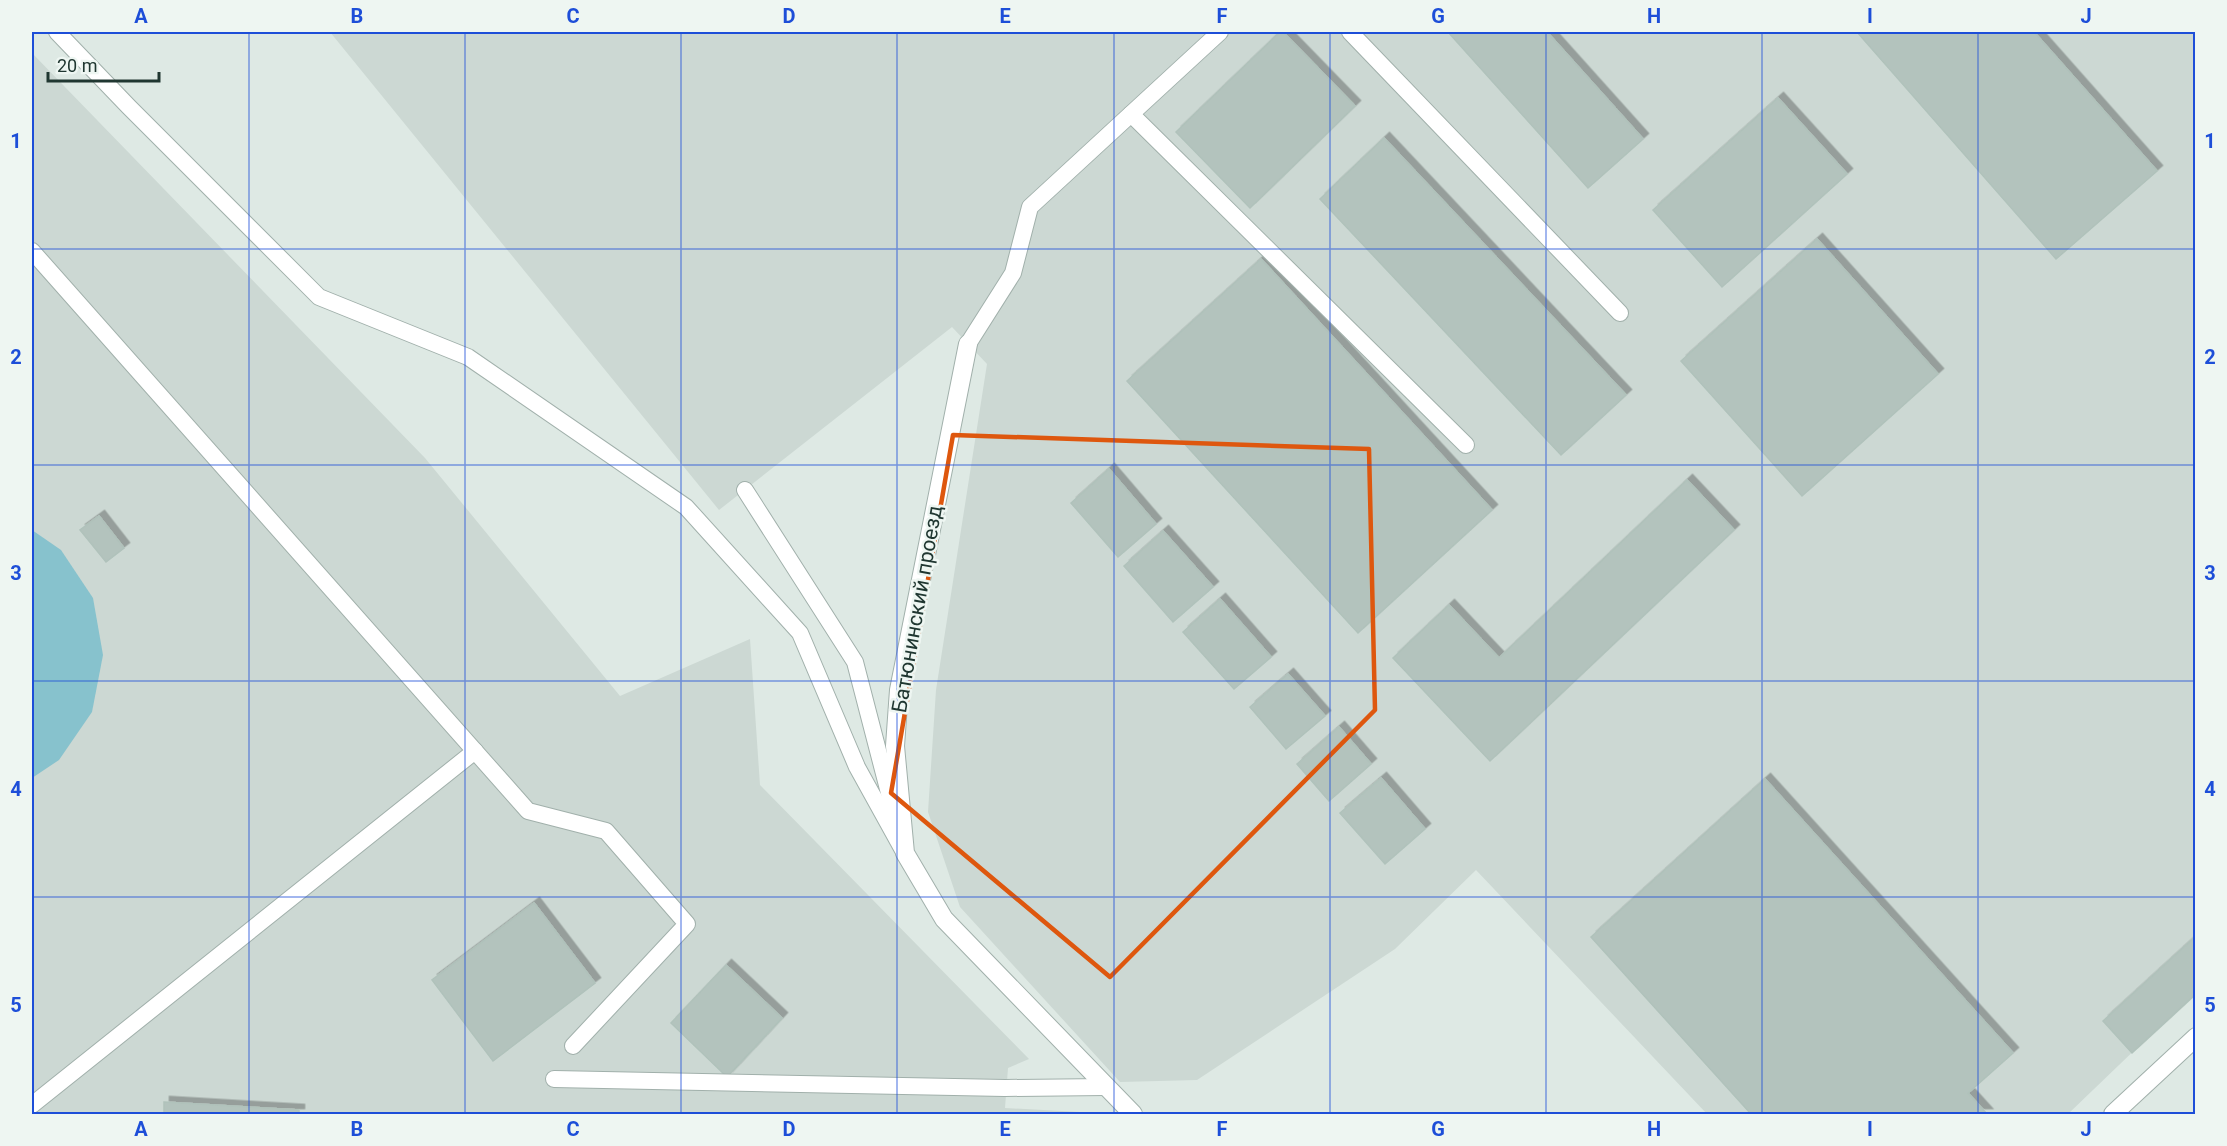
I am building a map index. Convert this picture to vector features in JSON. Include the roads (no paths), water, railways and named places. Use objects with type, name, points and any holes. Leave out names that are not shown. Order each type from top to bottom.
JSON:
[{"type":"street","name":"Батюнинский проезд","points":[[968,344],[899,690],[895,746],[905,853],[944,919],[1133,1114]]},
{"type":"street","points":[[2113,1114],[2196,1037]]},
{"type":"lane","points":[[57,32],[319,297],[468,357],[686,507],[800,633],[857,767],[905,853]]},
{"type":"lane","points":[[968,344],[1013,273],[1030,207],[1220,32]]},
{"type":"lane","points":[[1350,32],[1620,313]]},
{"type":"lane","points":[[1131,114],[1466,445]]},
{"type":"lane","points":[[32,250],[528,812],[606,831],[687,924],[573,1046]]},
{"type":"lane","points":[[745,490],[855,662],[905,853]]},
{"type":"lane","points":[[32,1106],[475,751]]},
{"type":"lane","points":[[554,1079],[994,1088],[1106,1087]]},
{"type":"water","points":[[32,530],[61,550],[93,598],[103,655],[92,712],[59,760],[32,778]]}]
